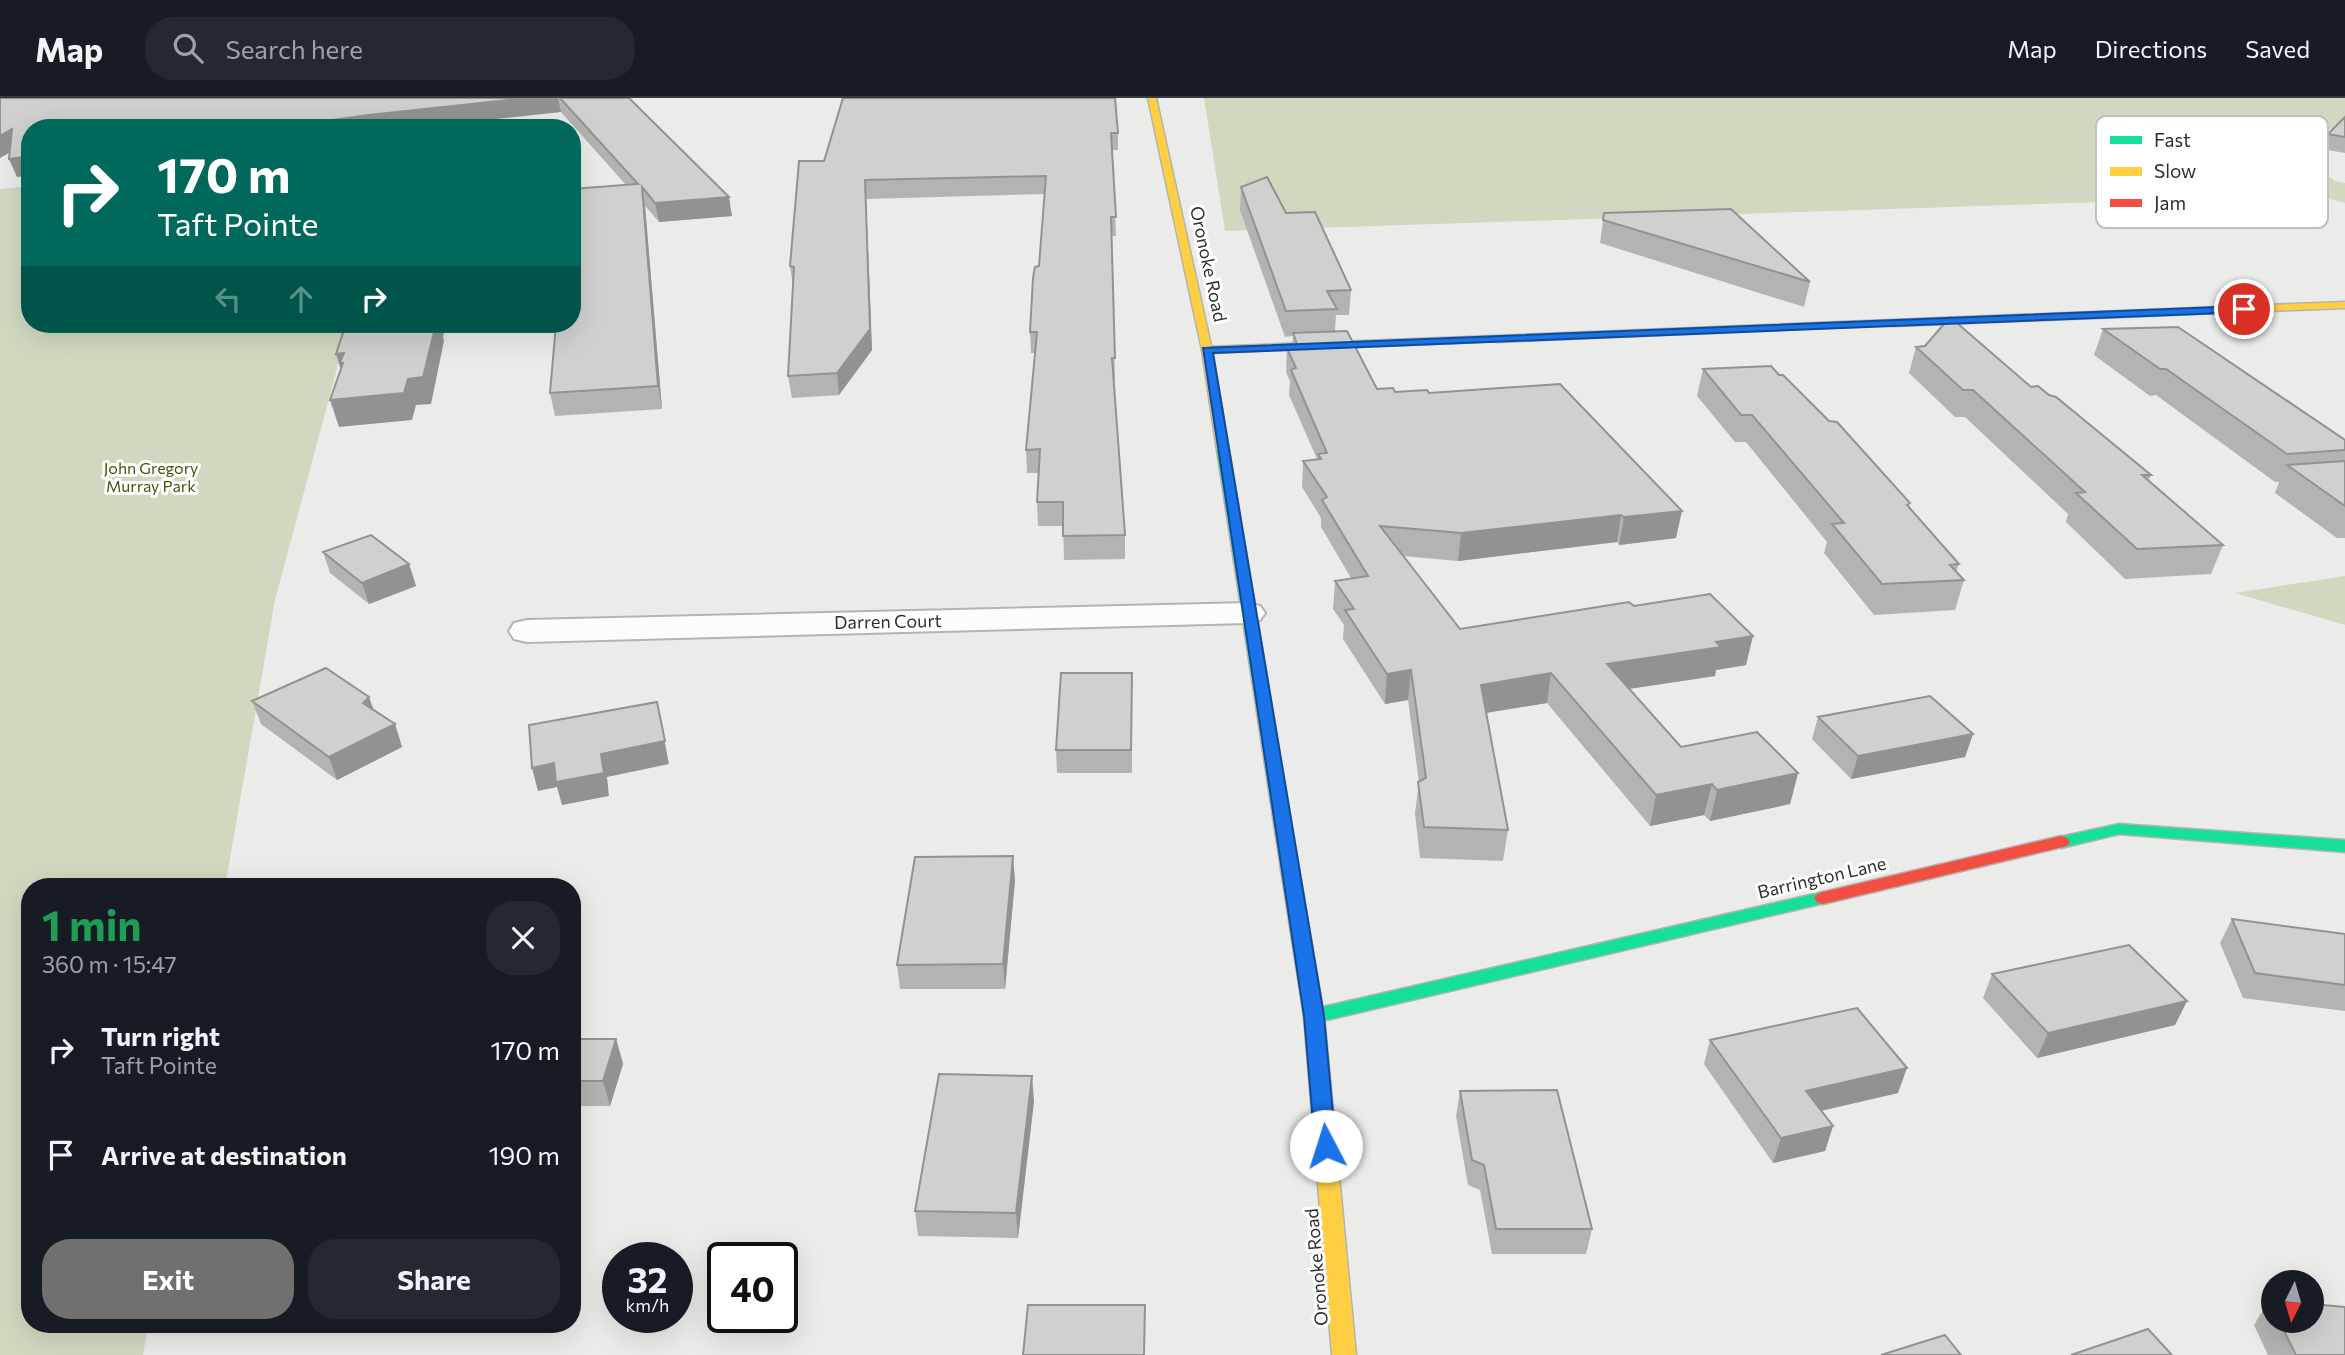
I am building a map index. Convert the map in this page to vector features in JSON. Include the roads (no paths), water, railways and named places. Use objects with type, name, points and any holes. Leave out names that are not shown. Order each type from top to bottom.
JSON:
[{"type":"street","name":"Oronoke Road","points":[[1152,98],[1207,350],[1314,1016],[1344,1355]]},
{"type":"street","points":[[1207,350],[2345,305]]},
{"type":"street","name":"Darren Court","points":[[527,631],[1248,613]]},
{"type":"street","name":"Barrington Lane","points":[[1314,1016],[2119,829],[2345,846]]},
{"type":"park label","name":"John Gregory Murray Park","points":[[151,477]]}]
